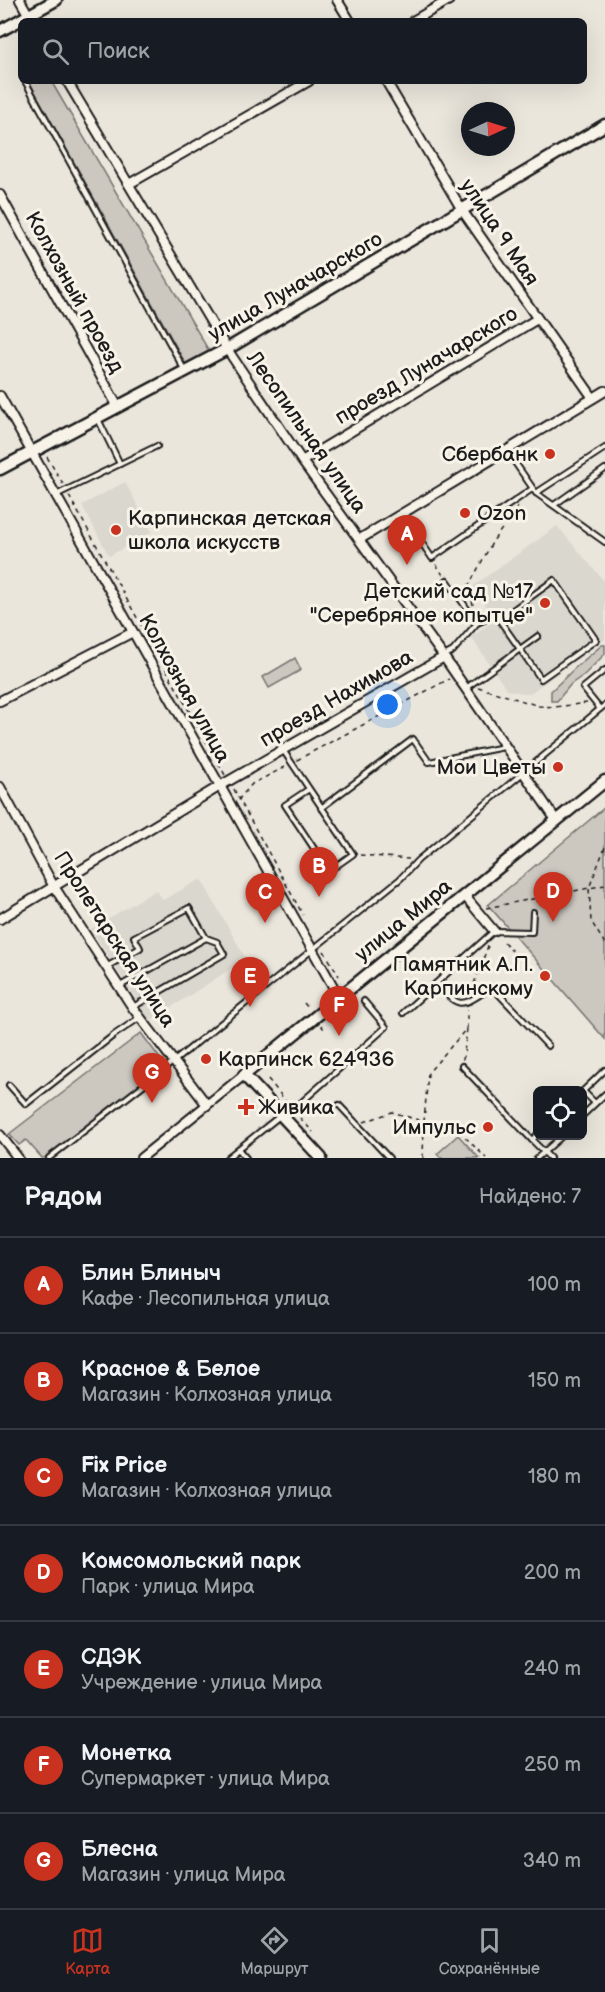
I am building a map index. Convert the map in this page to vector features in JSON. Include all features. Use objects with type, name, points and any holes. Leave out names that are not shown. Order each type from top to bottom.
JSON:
[{"type":"street","points":[[20,0],[30,18],[56,0]]},
{"type":"street","points":[[337,0],[348,18]]},
{"type":"street","points":[[418,18],[449,0]]},
{"type":"street","points":[[0,31],[18,23]]},
{"type":"street","name":"Лесопильная улица","points":[[69,84],[227,350],[556,820]]},
{"type":"street","points":[[129,184],[304,84]]},
{"type":"street","name":"улица 9 Мая","points":[[388,84],[462,210],[593,398]]},
{"type":"street","name":"улица Луначарского","points":[[0,469],[227,350],[605,125]]},
{"type":"street","name":"Колхозный проезд","points":[[0,195],[118,407]]},
{"type":"street","name":"проезд Луначарского","points":[[302,460],[537,319]]},
{"type":"street","points":[[360,539],[605,391]]},
{"type":"street","name":"Колхозная улица","points":[[0,396],[37,450],[56,495],[339,997]]},
{"type":"street","points":[[0,701],[133,632]]},
{"type":"street","name":"проезд Нахимова","points":[[0,919],[219,786],[444,657]]},
{"type":"street","name":"улица Мира","points":[[145,1157],[605,781]]},
{"type":"street","name":"Пролетарская улица","points":[[0,787],[53,885],[106,968],[140,1018],[207,1105]]},
{"type":"street","points":[[464,895],[494,931]]},
{"type":"street","points":[[244,1075],[286,1114],[321,1158]]},
{"type":"street","points":[[0,1135],[18,1158]]},
{"type":"lane","points":[[27,84],[185,372]]},
{"type":"lane","points":[[98,418],[120,464]]},
{"type":"lane","points":[[56,495],[158,446]]},
{"type":"lane","points":[[536,493],[605,448]]},
{"type":"lane","points":[[506,450],[536,493],[604,540]]},
{"type":"lane","points":[[554,505],[605,469]]},
{"type":"lane","points":[[401,514],[432,558],[532,489]]},
{"type":"lane","points":[[447,580],[477,623]]},
{"type":"lane","points":[[444,657],[453,651],[477,623],[496,615],[499,620],[541,679],[596,639],[554,580],[499,620]]},
{"type":"lane","points":[[465,688],[538,636]]},
{"type":"lane","points":[[600,709],[583,688],[605,670]]},
{"type":"lane","points":[[49,1158],[173,1062],[400,879],[418,860],[605,705]]},
{"type":"lane","points":[[321,807],[412,739],[429,762],[506,746]]},
{"type":"lane","points":[[282,750],[309,789],[353,854],[329,870],[285,805],[309,789]]},
{"type":"lane","points":[[106,968],[140,948],[134,937],[189,908],[206,938],[217,942],[224,954],[133,1008]]},
{"type":"lane","points":[[403,1012],[494,931],[532,932],[533,912]]},
{"type":"lane","points":[[119,987],[206,938]]},
{"type":"lane","points":[[437,984],[451,1000],[460,1004],[468,1002],[492,987],[548,1047]]},
{"type":"lane","points":[[227,1158],[286,1114],[386,1027],[364,1001]]},
{"type":"lane","points":[[9,1085],[26,1104],[114,1035],[140,1018]]},
{"type":"lane","points":[[462,1066],[550,1158]]},
{"type":"lane","points":[[587,1087],[605,1070]]},
{"type":"lane","points":[[587,1111],[605,1094]]},
{"type":"lane","points":[[587,1095],[596,1103]]},
{"type":"lane","points":[[339,1105],[389,1158]]},
{"type":"lane","points":[[537,1158],[557,1140]]},
{"type":"lane","points":[[238,1149],[246,1158]]},
{"type":"path","points":[[37,450],[66,490],[239,799]]},
{"type":"path","points":[[477,623],[469,585],[493,541],[519,506]]},
{"type":"path","points":[[432,558],[447,580]]},
{"type":"path","points":[[477,686],[539,706],[555,707],[594,702]]},
{"type":"path","points":[[605,847],[589,888],[591,921],[605,944]]},
{"type":"path","points":[[353,854],[418,860]]},
{"type":"path","points":[[476,910],[605,885]]},
{"type":"path","points":[[462,1066],[468,1002],[494,931]]},
{"type":"path","points":[[504,942],[512,951]]},
{"type":"path","points":[[423,1158],[423,1122],[428,1073],[467,1028]]},
{"type":"path","points":[[268,1079],[286,1114],[322,1110],[339,1105]]},
{"type":"path","points":[[364,1122],[392,1112],[461,1133],[486,1158]]},
{"type":"path","points":[[300,1118],[313,1132]]},
{"type":"shaded area","points":[[31,84],[53,84],[209,351],[187,366]]},
{"type":"shaded area","points":[[125,482],[152,532],[109,556],[82,505]]},
{"type":"shaded area","name":"Детский сад №17 \"Серебряное копытце\"","points":[[557,526],[605,582],[605,639],[529,694],[507,690],[471,637],[495,620],[473,586]]},
{"type":"shaded area","points":[[602,645],[605,645],[605,654],[584,675],[571,684],[557,701],[551,701],[551,691]]},
{"type":"shaded area","points":[[295,658],[301,670],[269,688],[263,677]]},
{"type":"shaded area","points":[[605,807],[605,1039],[488,905]]},
{"type":"shaded area","points":[[201,879],[246,959],[150,1021],[91,929],[156,890],[163,900]]},
{"type":"shaded area","points":[[141,1033],[165,1065],[46,1158],[42,1158],[26,1140],[19,1145],[9,1134]]},
{"type":"shaded area","points":[[458,1135],[479,1158],[441,1158],[437,1154]]},
{"type":"place","name":"Сбербанк","points":[[550,454]]},
{"type":"place","name":"Ozon","points":[[465,513]]},
{"type":"place","name":"Карпинская детская школа искусств","points":[[116,530]]},
{"type":"place","name":"Блин Блиныч","points":[[407,565]]},
{"type":"place","name":"Детский сад №17 \"Серебряное копытце\"","points":[[545,603]]},
{"type":"place","name":"Мои Цветы","points":[[558,767]]},
{"type":"place","name":"Красное & Белое","points":[[319,897]]},
{"type":"place","name":"Комсомольский парк","points":[[553,922]]},
{"type":"place","name":"Fix Price","points":[[265,923]]},
{"type":"place","name":"Памятник А.П. Карпинскому","points":[[545,976]]},
{"type":"place","name":"СДЭК","points":[[250,1007]]},
{"type":"place","name":"Монетка","points":[[339,1036]]},
{"type":"place","name":"Карпинск 624936","points":[[206,1059]]},
{"type":"place","name":"Блесна","points":[[152,1103]]},
{"type":"place","name":"Живика","points":[[246,1107]]},
{"type":"place","name":"Импульс","points":[[488,1127]]}]
